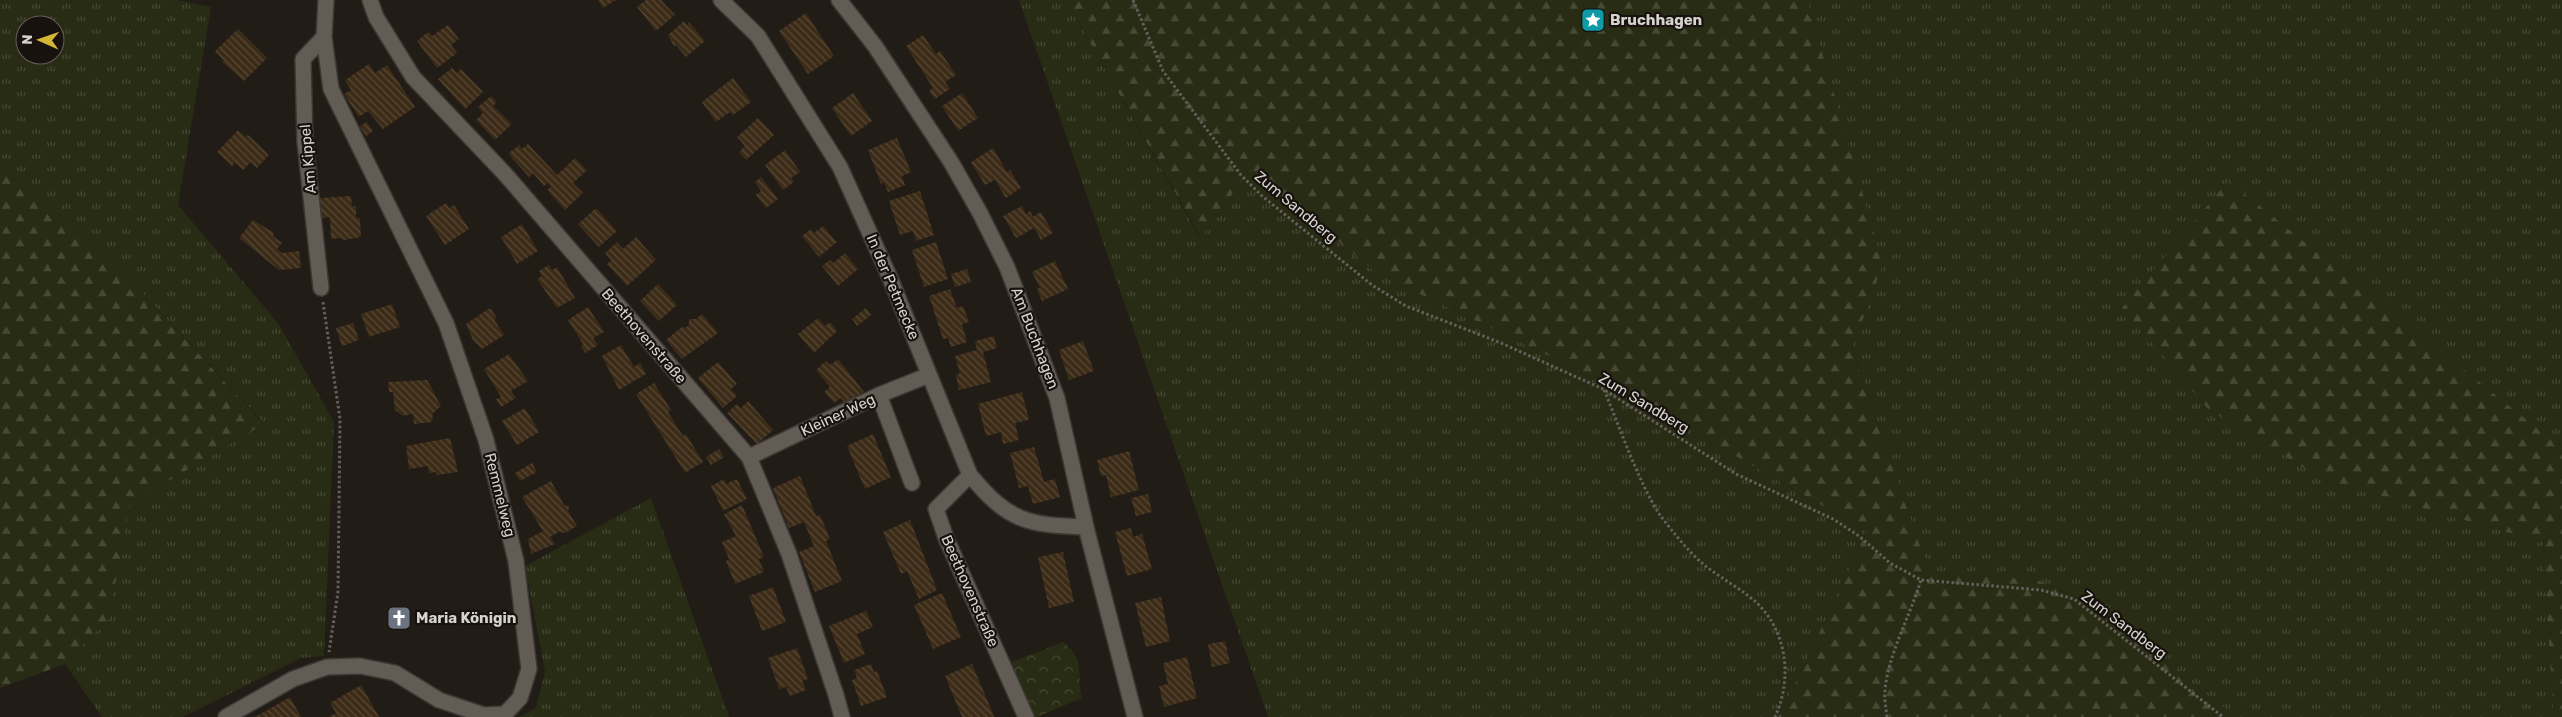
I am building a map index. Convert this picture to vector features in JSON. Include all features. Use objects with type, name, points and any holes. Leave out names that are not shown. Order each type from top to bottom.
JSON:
[{"type":"street","name":"Remmelweg","points":[[226,717],[293,679],[327,667],[360,666],[395,673],[438,700],[484,714],[505,714],[520,698],[529,668],[516,561],[486,440],[446,323],[331,89],[324,37],[326,0]]},
{"type":"street","name":"Beethovenstraße","points":[[370,0],[376,17],[413,77],[505,174],[749,457],[789,554],[842,717]]},
{"type":"street","name":"In der Petmecke","points":[[721,0],[758,36],[840,167],[890,278],[970,475],[992,501],[1014,517],[1061,527],[1086,528]]},
{"type":"street","name":"Am Buchhagen","points":[[839,0],[886,62],[951,162],[980,213],[1007,267],[1057,398],[1086,528],[1135,717]]},
{"type":"street","name":"Am Kippel","points":[[321,288],[305,142],[303,59],[324,37]]},
{"type":"street","name":"Kleiner Weg","points":[[749,457],[878,395],[929,375]]},
{"type":"street","points":[[878,395],[912,483]]},
{"type":"street","name":"Beethovenstraße","points":[[970,475],[936,509],[946,538],[1025,716]]},
{"type":"path","name":"Zum Sandberg","points":[[1133,0],[1163,71],[1241,175],[1262,196],[1372,284],[1406,306],[1501,343],[1603,389],[1736,474],[1833,519],[1858,536],[1890,563],[1921,580],[2041,590],[2074,599],[2223,717]]},
{"type":"path","points":[[321,288],[340,419],[338,592],[327,667]]},
{"type":"path","points":[[1603,389],[1660,515],[1702,563],[1757,604],[1771,620],[1781,640],[1785,684],[1782,702],[1775,717]]},
{"type":"path","points":[[1887,717],[1885,691],[1888,672],[1921,580]]},
{"type":"green space","points":[[0,0],[177,0],[211,7],[178,205],[278,323],[334,422],[324,656],[301,658],[183,717],[102,717],[65,664],[109,618],[129,504],[264,423],[96,243],[0,169]]},
{"type":"green space","points":[[1019,0],[1066,0],[1200,238],[1250,169],[1378,274],[1622,391],[1867,531],[1793,689],[1777,717],[1268,717]]},
{"type":"green space","points":[[1066,0],[1807,0],[1883,264],[1852,349],[1929,572],[2037,580],[2083,600],[2236,717],[1777,717],[1793,689],[1867,531],[1622,391],[1378,274],[1250,169],[1201,238]]},
{"type":"green space","points":[[1807,0],[2562,0],[2562,443],[2324,480],[2542,542],[2554,717],[2236,717],[2083,600],[2037,580],[1929,572],[1852,348],[1882,264]]},
{"type":"green space","points":[[0,169],[96,243],[264,424],[130,504],[109,618],[65,664],[0,688]]},
{"type":"green space","points":[[2228,181],[2558,445],[2562,443],[2562,717],[2554,717],[2542,542],[2324,480],[2208,409],[2122,308]]},
{"type":"green space","points":[[651,498],[729,717],[519,717],[536,708],[545,671],[525,566]]},
{"type":"green space","points":[[1063,642],[1075,654],[1078,661],[1082,698],[1037,717],[1029,717],[1006,664]]},
{"type":"building","points":[[598,0],[616,0],[603,8]]},
{"type":"building","points":[[646,0],[661,0],[675,15],[656,31],[637,7]]},
{"type":"building","points":[[806,13],[834,56],[808,74],[779,31]]},
{"type":"building","points":[[684,21],[687,25],[689,22],[705,41],[686,57],[676,45],[674,46],[668,35]]},
{"type":"building","points":[[448,25],[459,39],[451,45],[457,53],[437,68],[417,41],[428,32],[432,36]]},
{"type":"building","points":[[238,29],[267,58],[244,81],[222,62],[223,60],[215,51]]},
{"type":"building","points":[[923,35],[936,54],[940,51],[956,75],[945,82],[950,89],[935,99],[929,91],[933,88],[906,46]]},
{"type":"building","points":[[369,64],[375,73],[387,65],[415,107],[383,129],[368,111],[359,117],[344,94],[351,90],[345,80]]},
{"type":"building","points":[[452,68],[457,73],[461,69],[483,92],[465,109],[438,79]]},
{"type":"building","points":[[733,78],[751,102],[733,115],[730,112],[716,122],[702,102]]},
{"type":"building","points":[[853,93],[872,121],[851,136],[832,108]]},
{"type":"building","points":[[962,93],[978,118],[958,131],[942,106]]},
{"type":"building","points":[[491,96],[497,102],[493,106],[512,124],[495,140],[476,120],[483,113],[478,107]]},
{"type":"building","points":[[758,118],[774,135],[746,160],[739,152],[745,146],[737,137]]},
{"type":"building","points":[[367,122],[373,131],[366,136],[360,126]]},
{"type":"building","points":[[238,130],[246,137],[248,135],[269,155],[257,168],[251,162],[243,170],[235,163],[232,166],[217,152]]},
{"type":"building","points":[[897,138],[911,172],[902,176],[905,185],[888,192],[884,182],[881,184],[868,150]]},
{"type":"building","points":[[528,144],[557,175],[575,158],[587,170],[573,183],[583,193],[565,210],[547,190],[551,187],[548,183],[544,186],[533,173],[529,177],[509,153],[519,145],[522,149]]},
{"type":"building","points":[[993,148],[1007,172],[1010,170],[1021,188],[1006,198],[995,180],[985,185],[971,162]]},
{"type":"building","points":[[785,150],[800,172],[791,178],[794,182],[783,190],[765,165]]},
{"type":"building","points":[[761,177],[778,199],[766,208],[756,195],[761,191],[755,182]]},
{"type":"building","points":[[920,191],[934,235],[916,241],[913,231],[900,235],[889,201]]},
{"type":"building","points":[[351,196],[352,206],[356,206],[356,218],[360,218],[361,237],[344,240],[341,238],[331,239],[330,217],[321,218],[320,198]]},
{"type":"building","points":[[446,203],[449,208],[454,205],[469,229],[445,245],[426,216]]},
{"type":"building","points":[[1022,206],[1026,214],[1030,211],[1033,217],[1041,212],[1053,233],[1041,240],[1034,228],[1016,238],[1003,216]]},
{"type":"building","points":[[596,208],[617,231],[599,247],[578,224]]},
{"type":"building","points":[[253,220],[274,233],[273,236],[282,243],[277,249],[282,253],[299,251],[301,268],[279,270],[239,238]]},
{"type":"building","points":[[522,224],[538,251],[517,264],[501,237]]},
{"type":"building","points":[[823,226],[837,242],[819,257],[802,236],[811,229],[814,233]]},
{"type":"building","points":[[636,237],[656,260],[627,286],[607,264],[611,260],[605,253],[617,242],[623,249]]},
{"type":"building","points":[[936,242],[948,279],[924,287],[912,250]]},
{"type":"building","points":[[845,253],[858,269],[838,286],[822,266],[830,260],[833,263]]},
{"type":"building","points":[[1055,261],[1068,289],[1042,301],[1037,289],[1040,288],[1032,272]]},
{"type":"building","points":[[549,265],[552,270],[557,267],[575,298],[557,308],[537,279],[542,276],[539,271]]},
{"type":"building","points":[[967,269],[971,282],[955,287],[951,274]]},
{"type":"building","points":[[658,284],[677,305],[659,321],[640,301]]},
{"type":"building","points":[[950,289],[957,308],[963,306],[969,322],[962,324],[967,342],[951,347],[948,338],[943,339],[929,296]]},
{"type":"building","points":[[392,304],[400,327],[369,337],[361,314]]},
{"type":"building","points":[[588,307],[604,332],[593,338],[598,345],[585,353],[581,346],[583,344],[568,320]]},
{"type":"building","points":[[866,308],[871,315],[857,326],[852,319]]},
{"type":"building","points":[[488,309],[491,309],[496,317],[495,321],[504,335],[482,349],[473,340],[466,324]]},
{"type":"building","points":[[702,314],[718,333],[682,359],[666,340],[683,326],[685,328],[689,325],[689,319],[696,319]]},
{"type":"building","points":[[818,318],[825,326],[830,322],[837,331],[814,353],[798,334]]},
{"type":"building","points":[[353,323],[359,340],[342,346],[336,328]]},
{"type":"building","points":[[994,336],[997,348],[983,352],[991,382],[959,390],[956,375],[960,373],[955,356],[977,350],[975,341]]},
{"type":"building","points":[[1083,341],[1094,371],[1069,380],[1059,350]]},
{"type":"building","points":[[621,345],[634,367],[640,363],[646,374],[619,390],[602,356]]},
{"type":"building","points":[[509,354],[528,381],[511,391],[516,398],[501,407],[496,399],[501,397],[484,369]]},
{"type":"building","points":[[838,359],[864,392],[845,404],[841,398],[834,403],[824,392],[830,387],[816,370],[826,361],[830,365]]},
{"type":"building","points":[[718,362],[737,384],[731,389],[737,396],[723,408],[698,378]]},
{"type":"building","points":[[427,380],[441,406],[433,413],[432,422],[414,424],[413,414],[403,416],[395,410],[393,392],[389,392],[388,382]]},
{"type":"building","points":[[654,383],[671,410],[668,412],[676,425],[683,436],[686,434],[703,462],[685,473],[636,394]]},
{"type":"building","points":[[1022,392],[1029,420],[1015,423],[1019,440],[1003,444],[1001,432],[986,436],[978,404]]},
{"type":"building","points":[[748,401],[773,430],[757,444],[727,413],[737,404],[741,408]]},
{"type":"building","points":[[525,408],[539,432],[517,445],[502,421]]},
{"type":"building","points":[[873,434],[891,477],[865,489],[847,446]]},
{"type":"building","points":[[450,438],[458,472],[437,475],[436,472],[429,473],[428,466],[409,469],[406,446]]},
{"type":"building","points":[[1034,447],[1044,482],[1055,479],[1060,497],[1033,504],[1028,486],[1019,488],[1010,453]]},
{"type":"building","points":[[719,449],[724,457],[711,465],[706,457]]},
{"type":"building","points":[[1129,451],[1139,490],[1111,497],[1106,475],[1101,476],[1097,460]]},
{"type":"building","points":[[532,463],[537,472],[520,481],[515,473]]},
{"type":"building","points":[[800,476],[816,516],[820,515],[830,539],[826,541],[842,581],[815,592],[799,552],[814,546],[804,522],[789,528],[773,488]]},
{"type":"building","points":[[724,479],[726,484],[737,479],[747,499],[723,511],[711,486]]},
{"type":"building","points":[[551,481],[564,505],[569,507],[568,511],[577,526],[565,533],[559,532],[550,537],[555,544],[531,554],[528,539],[543,531],[522,497]]},
{"type":"building","points":[[1148,494],[1152,512],[1136,516],[1131,498]]},
{"type":"building","points":[[742,505],[764,557],[759,559],[764,572],[735,584],[726,561],[729,559],[722,542],[736,536],[724,514]]},
{"type":"building","points":[[910,520],[937,590],[919,599],[907,571],[901,574],[883,532]]},
{"type":"building","points":[[1131,528],[1133,537],[1142,534],[1152,569],[1127,576],[1115,532]]},
{"type":"building","points":[[1063,552],[1074,602],[1049,608],[1038,557]]},
{"type":"building","points":[[773,587],[786,622],[762,631],[749,596]]},
{"type":"building","points":[[942,593],[961,637],[933,649],[914,605]]},
{"type":"building","points":[[1161,597],[1170,641],[1146,647],[1135,603]]},
{"type":"building","name":"Maria Königin","points":[[399,609],[405,612],[408,618],[405,624],[399,627],[393,624],[390,618],[393,612]]},
{"type":"building","points":[[866,611],[873,627],[857,634],[865,654],[844,663],[829,626]]},
{"type":"building","points":[[1225,641],[1230,663],[1212,667],[1208,644]]},
{"type":"building","points":[[797,648],[808,679],[802,681],[806,690],[790,696],[786,687],[779,689],[768,658]]},
{"type":"building","points":[[1187,657],[1197,698],[1164,707],[1159,686],[1168,684],[1163,663]]},
{"type":"building","points":[[871,664],[874,672],[877,671],[887,697],[861,706],[852,680],[857,678],[854,670]]},
{"type":"building","points":[[972,664],[994,717],[962,717],[945,676]]},
{"type":"building","points":[[361,685],[379,717],[329,717],[336,713],[330,703]]},
{"type":"building","points":[[290,697],[301,717],[255,717]]},
{"type":"place","name":"Bruchhagen","points":[[1593,20]]},
{"type":"place","name":"Maria Königin","points":[[399,618]]}]
